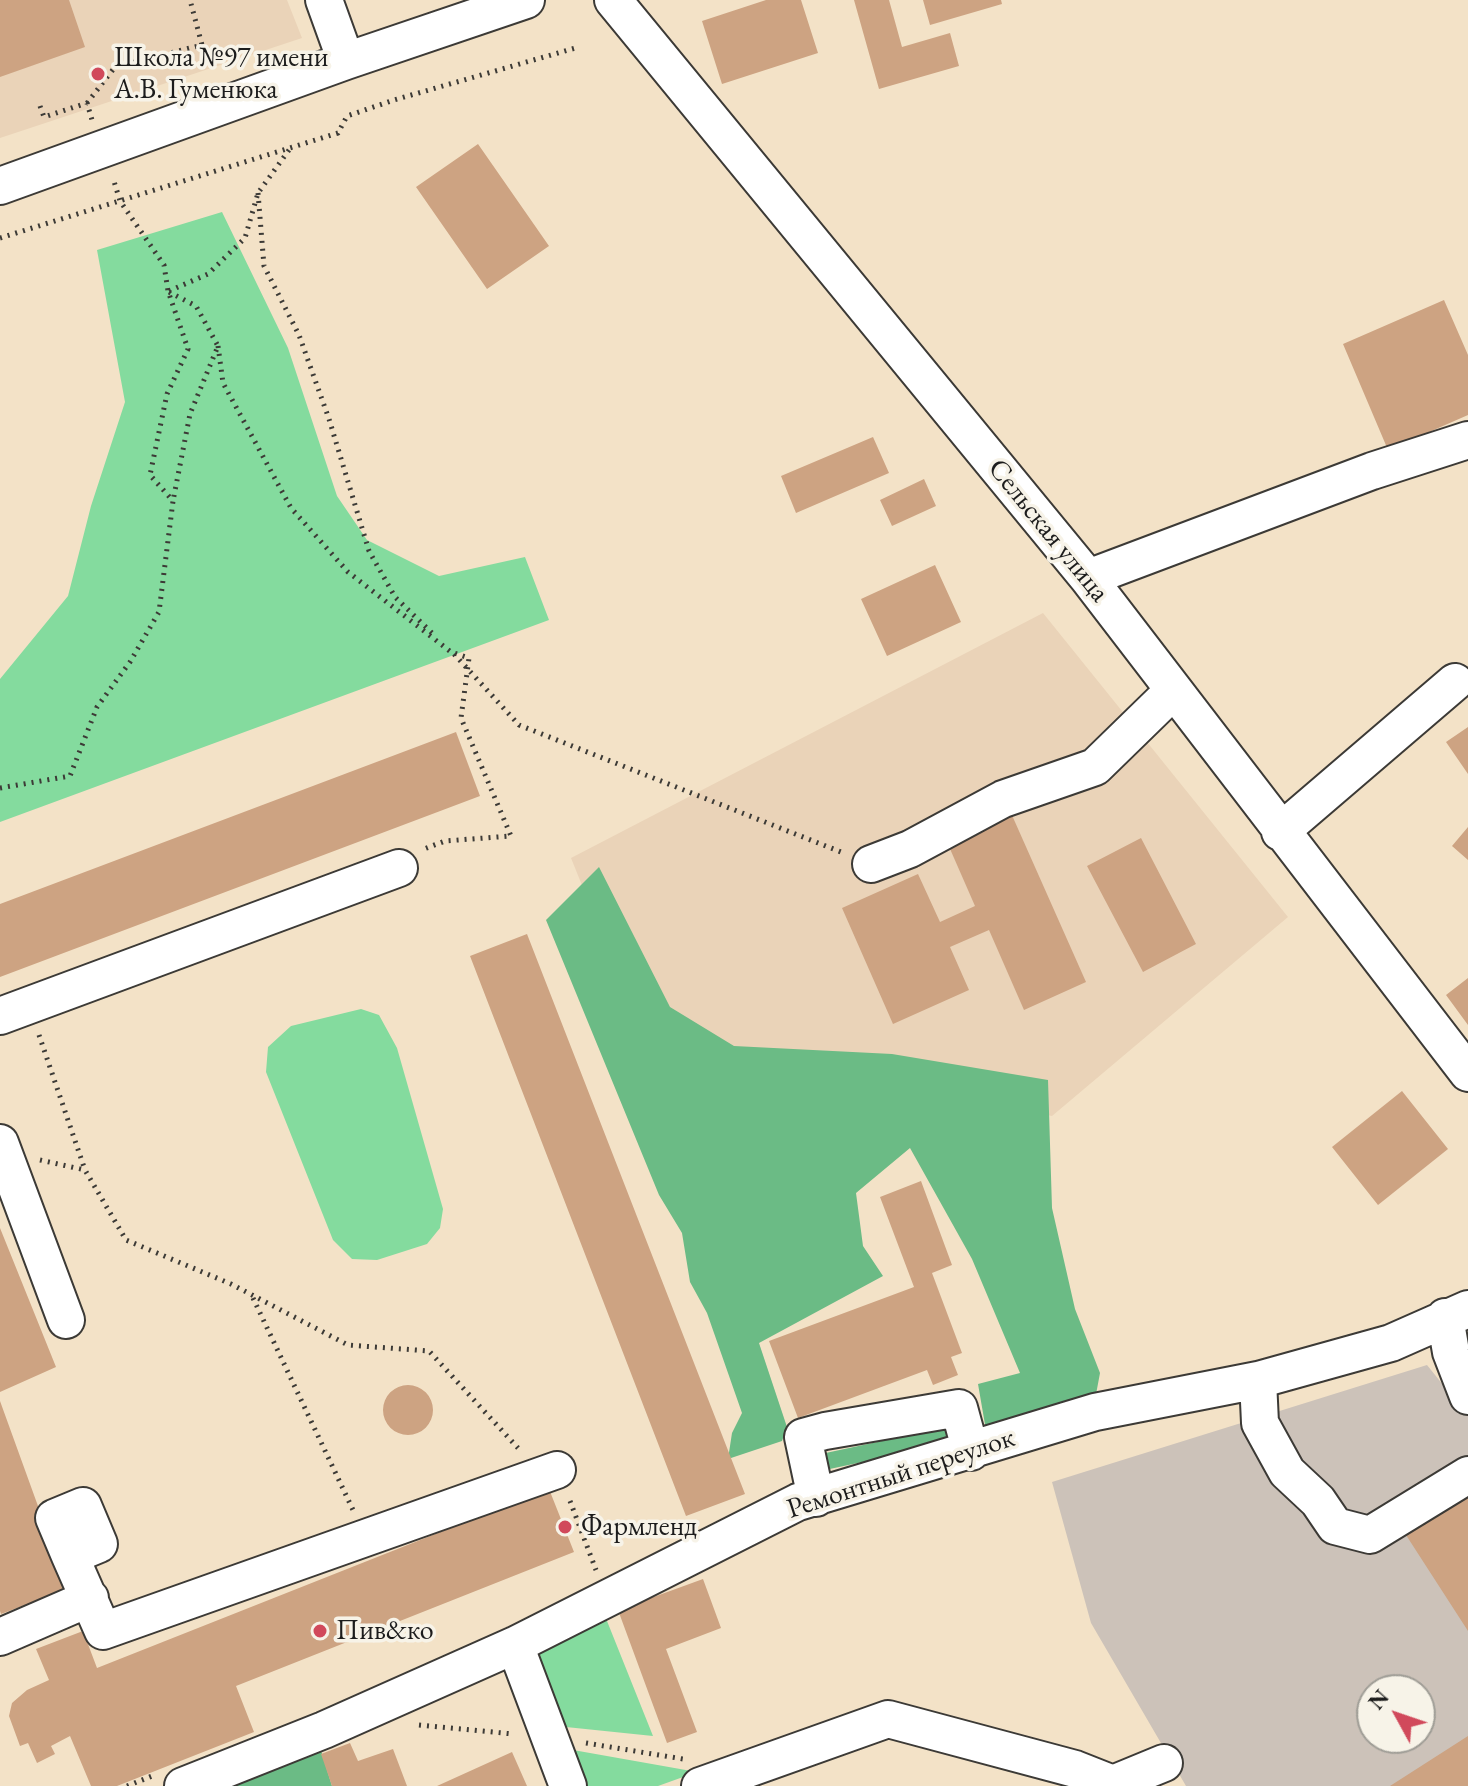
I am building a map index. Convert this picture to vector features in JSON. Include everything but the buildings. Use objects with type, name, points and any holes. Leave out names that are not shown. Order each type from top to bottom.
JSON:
[{"type":"street","points":[[324,0],[346,61]]},
{"type":"street","points":[[0,186],[346,61],[526,0]]},
{"type":"street","name":"Сельская улица","points":[[613,0],[1088,578],[1468,1073]]},
{"type":"street","points":[[1088,578],[1372,471],[1468,440]]},
{"type":"street","points":[[1280,832],[1455,682]]},
{"type":"street","points":[[871,864],[910,849],[1003,799],[1095,767],[1173,691]]},
{"type":"street","points":[[15,1011],[399,868]]},
{"type":"street","points":[[2,1147],[66,1320]]},
{"type":"street","points":[[1456,1313],[1451,1352],[1468,1396]]},
{"type":"street","name":"Ремонтный переулок","points":[[183,1786],[324,1730],[515,1645],[798,1502],[1095,1412],[1258,1380],[1391,1343],[1456,1313]]},
{"type":"street","points":[[1258,1380],[1260,1423],[1287,1472],[1318,1501],[1335,1526],[1370,1535],[1468,1475]]},
{"type":"street","points":[[816,1498],[803,1437],[959,1408],[971,1452]]},
{"type":"street","points":[[70,1556],[103,1631],[557,1470]]},
{"type":"street","points":[[0,1637],[90,1598]]},
{"type":"street","points":[[515,1645],[568,1786]]},
{"type":"street","points":[[700,1786],[888,1719],[1075,1769],[1112,1785],[1164,1763]]},
{"type":"path","points":[[40,106],[44,117],[87,103],[115,67],[202,45],[190,0]]},
{"type":"path","points":[[0,238],[338,133],[347,116],[359,112],[495,68],[579,47]]},
{"type":"path","points":[[87,103],[90,113]]},
{"type":"path","points":[[168,291],[208,274],[245,238],[258,193],[290,148]]},
{"type":"path","points":[[258,193],[264,266],[299,335],[329,419],[369,551],[395,597],[519,725],[871,864]]},
{"type":"path","points":[[120,201],[164,265],[168,291],[188,349],[167,394],[150,475],[173,501]]},
{"type":"path","points":[[168,291],[196,306],[218,346],[223,383],[291,508],[348,572],[451,652],[469,658],[461,718],[511,836],[445,841]]},
{"type":"path","points":[[0,788],[70,776],[97,707],[130,662],[159,612],[173,501],[190,414],[218,346]]},
{"type":"path","points":[[15,1011],[85,1170],[126,1240],[252,1296],[348,1345],[429,1351],[518,1449],[557,1470],[600,1582]]},
{"type":"path","points":[[2,1147],[85,1170]]},
{"type":"path","points":[[252,1296],[356,1518]]},
{"type":"shaded area","name":"Школа №97 имени А.В. Гуменюка","points":[[0,0],[287,0],[302,38],[0,138]]},
{"type":"shaded area","points":[[1043,613],[1288,917],[1052,1116],[926,1091],[668,1099],[571,858]]},
{"type":"shaded area","points":[[1427,1365],[1468,1416],[1468,1786],[1186,1786],[1091,1623],[1052,1482]]},
{"type":"green space","points":[[222,212],[288,348],[337,496],[367,540],[439,576],[525,557],[549,620],[0,822],[0,679],[68,596],[91,506],[125,402],[97,250]]},
{"type":"green space","points":[[599,867],[670,1007],[734,1046],[892,1054],[1048,1080],[1052,1208],[1075,1309],[1100,1373],[1094,1405],[987,1436],[978,1384],[1020,1373],[972,1259],[910,1148],[856,1193],[863,1246],[883,1276],[759,1343],[787,1427],[782,1441],[728,1459],[732,1433],[742,1413],[707,1313],[690,1282],[682,1233],[659,1195],[546,920]]},
{"type":"green space","points":[[361,1009],[379,1015],[397,1048],[443,1209],[440,1228],[427,1244],[377,1260],[352,1259],[333,1240],[266,1072],[268,1047],[291,1026]]},
{"type":"green space","points":[[952,1426],[956,1442],[825,1470],[821,1454]]},
{"type":"green space","points":[[603,1611],[653,1736],[566,1727],[534,1650]]},
{"type":"green space","points":[[320,1747],[332,1786],[225,1786]]},
{"type":"green space","points":[[573,1750],[697,1772],[658,1786],[587,1786]]},
{"type":"place","name":"Школа №97 имени А.В. Гуменюка","points":[[98,74]]},
{"type":"place","name":"Фармленд","points":[[565,1527]]},
{"type":"place","name":"Пив&ко","points":[[320,1631]]}]
